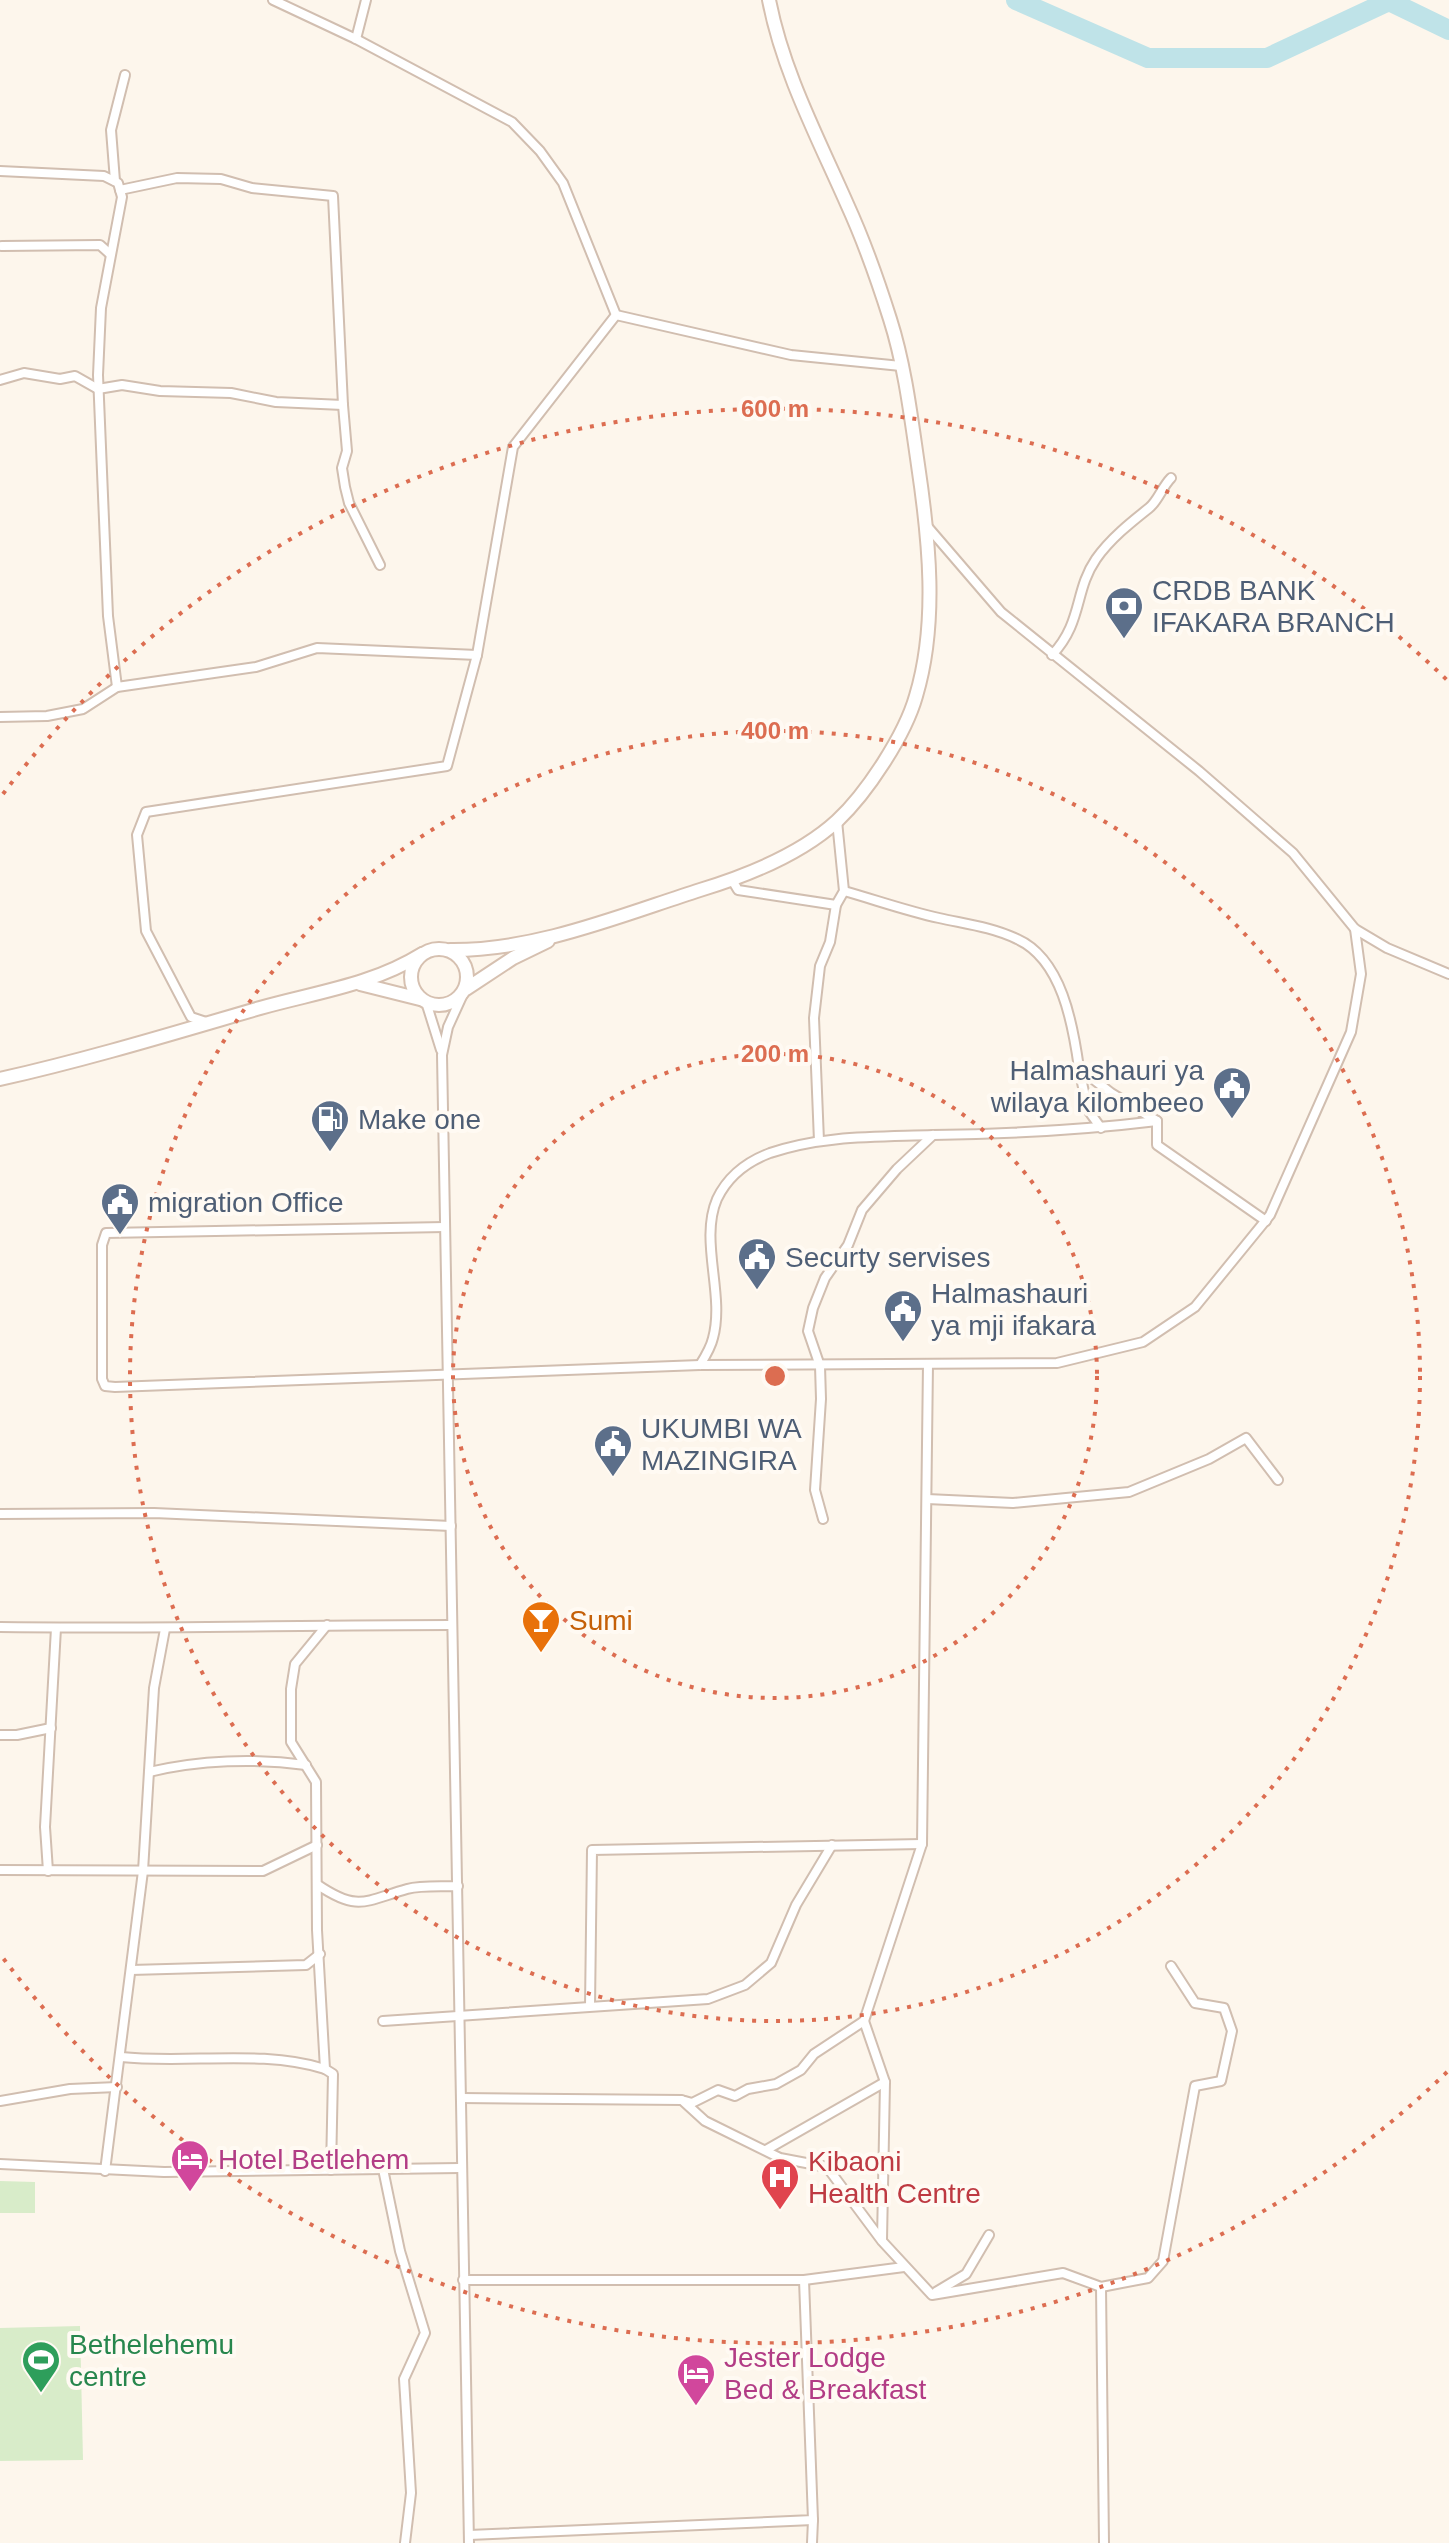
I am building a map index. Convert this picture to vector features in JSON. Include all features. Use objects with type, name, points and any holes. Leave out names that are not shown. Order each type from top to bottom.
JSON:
[{"type":"main road","points":[[0,1079],[360,984],[438,948],[476,951],[569,932],[732,880],[783,856],[837,821],[887,756],[916,696],[928,620],[927,525],[891,322],[849,208],[800,100],[774,26],[769,0]]},
{"type":"main road","points":[[360,984],[425,1001],[450,1003],[513,958],[569,932]]},
{"type":"main road","points":[[450,950],[465,963],[468,976],[464,991]]},
{"type":"main road","points":[[422,954],[412,968],[411,980],[425,1001]]},
{"type":"street","points":[[273,0],[356,39],[512,122],[540,151],[563,183],[616,315]]},
{"type":"street","points":[[356,39],[366,0]]},
{"type":"street","points":[[117,687],[108,616],[98,389],[101,308],[122,197],[115,181],[111,130],[125,75]]},
{"type":"street","points":[[0,171],[104,176],[115,181]]},
{"type":"street","points":[[120,190],[177,178],[221,179],[252,188],[333,196],[347,451],[342,468],[349,503],[380,565]]},
{"type":"street","points":[[2,246],[100,245],[110,254]]},
{"type":"street","points":[[616,315],[791,355],[901,366]]},
{"type":"street","points":[[214,1024],[191,1017],[146,931],[137,835],[146,812],[447,766],[477,655],[513,447],[616,315]]},
{"type":"street","points":[[0,380],[24,373],[60,379],[75,376],[98,389],[122,385],[160,391],[231,393],[276,402],[343,405]]},
{"type":"street","points":[[1052,655],[1072,628],[1097,557],[1132,519],[1152,506],[1171,478]]},
{"type":"street","points":[[927,525],[1001,612],[1199,771],[1293,853],[1355,929],[1387,948],[1449,974]]},
{"type":"street","points":[[0,717],[47,716],[83,709],[117,687],[256,667],[317,648],[477,655]]},
{"type":"street","points":[[819,1141],[815,984],[830,942],[836,905],[844,891],[837,821]]},
{"type":"street","points":[[732,880],[738,890],[836,905]]},
{"type":"street","points":[[844,891],[937,918],[986,927],[1021,940],[1046,962],[1069,1010],[1088,1110],[1101,1128]]},
{"type":"street","points":[[445,1227],[106,1233],[102,1245],[102,1379],[105,1386],[700,1365],[1057,1363],[1143,1342],[1195,1307],[1266,1221],[1351,1032],[1361,974],[1355,929]]},
{"type":"street","points":[[464,991],[448,1027],[442,1055],[469,2539],[813,2520]]},
{"type":"street","points":[[425,1001],[442,1055]]},
{"type":"street","points":[[1079,1068],[1111,1093],[1157,1121]]},
{"type":"street","points":[[1157,1121],[1157,1145],[1266,1221]]},
{"type":"street","points":[[700,1365],[713,1339],[716,1313],[712,1222],[716,1201],[730,1177],[745,1165],[769,1154],[819,1141],[883,1135],[1101,1128],[1157,1121]]},
{"type":"street","points":[[823,1519],[815,1490],[821,1445],[820,1366],[808,1331],[825,1278],[848,1245],[862,1210],[906,1160],[933,1135]]},
{"type":"street","points":[[882,2241],[885,2082],[864,2021],[922,1844],[928,1364]]},
{"type":"street","points":[[927,1499],[1013,1503],[1129,1492],[1209,1459],[1246,1438],[1278,1480]]},
{"type":"street","points":[[0,1514],[154,1513],[451,1526]]},
{"type":"street","points":[[325,2069],[316,1782],[291,1742],[291,1689],[295,1664],[327,1625]]},
{"type":"street","points":[[0,1627],[165,1629],[452,1625]]},
{"type":"street","points":[[48,1871],[45,1827],[56,1628]]},
{"type":"street","points":[[105,2171],[143,1871],[154,1688],[165,1629]]},
{"type":"street","points":[[0,1735],[51,1728]]},
{"type":"street","points":[[284,1762],[294,1747]]},
{"type":"street","points":[[149,1772],[205,1762],[306,1765]]},
{"type":"street","points":[[590,2006],[592,1850],[922,1844]]},
{"type":"street","points":[[0,1870],[263,1871],[317,1845]]},
{"type":"street","points":[[383,2021],[708,1999],[745,1985],[771,1963],[796,1905],[832,1845]]},
{"type":"street","points":[[318,1885],[348,1903],[373,1902],[410,1888],[458,1886]]},
{"type":"street","points":[[131,1970],[306,1965],[320,1954]]},
{"type":"street","points":[[932,2295],[1063,2273],[1101,2287],[1148,2278],[1163,2261],[1195,2086],[1221,2081],[1232,2031],[1224,2008],[1195,2003],[1171,1966]]},
{"type":"street","points":[[461,2098],[682,2100],[692,2103],[718,2090],[735,2096],[748,2089],[776,2084],[801,2070],[814,2054],[864,2021]]},
{"type":"street","points":[[121,2057],[154,2061],[252,2057],[306,2063],[325,2069],[333,2074],[331,2170]]},
{"type":"street","points":[[766,2150],[885,2082]]},
{"type":"street","points":[[0,2101],[70,2089],[117,2087]]},
{"type":"street","points":[[682,2100],[705,2121],[780,2158],[827,2167],[882,2241],[932,2295]]},
{"type":"street","points":[[0,2164],[105,2171],[460,2168]]},
{"type":"street","points":[[383,2169],[400,2251],[425,2333],[404,2379],[411,2493],[405,2543]]},
{"type":"street","points":[[932,2295],[966,2274],[989,2235]]},
{"type":"street","points":[[463,2280],[804,2280],[904,2267]]},
{"type":"street","points":[[804,2280],[812,2543]]},
{"type":"street","points":[[1101,2287],[1104,2543]]},
{"type":"green space","points":[[0,2181],[35,2182],[35,2213],[0,2213]]},
{"type":"green space","name":"Bethelehemu centre","points":[[80,2326],[83,2460],[0,2461],[0,2328]]},
{"type":"waterway","points":[[1016,0],[1148,58],[1267,58],[1389,1],[1449,30]]},
{"type":"place","name":"CRDB BANK IFAKARA BRANCH","points":[[1124,640]]},
{"type":"place","name":"Halmashauri ya wilaya kilombeeo","points":[[1232,1120]]},
{"type":"place","name":"Make one","points":[[330,1153]]},
{"type":"place","name":"migration Office","points":[[120,1236]]},
{"type":"place","name":"Securty servises","points":[[757,1291]]},
{"type":"place","name":"Halmashauri ya mji ifakara","points":[[903,1343]]},
{"type":"place","name":"UKUMBI WA MAZINGIRA","points":[[613,1478]]},
{"type":"place","name":"Sumi","points":[[541,1654]]},
{"type":"place","name":"Hotel Betlehem","points":[[190,2193]]},
{"type":"place","name":"Kibaoni Health Centre","points":[[780,2211]]},
{"type":"place","name":"Bethelehemu centre","points":[[41,2394]]},
{"type":"place","name":"Jester Lodge Bed & Breakfast","points":[[696,2407]]}]
